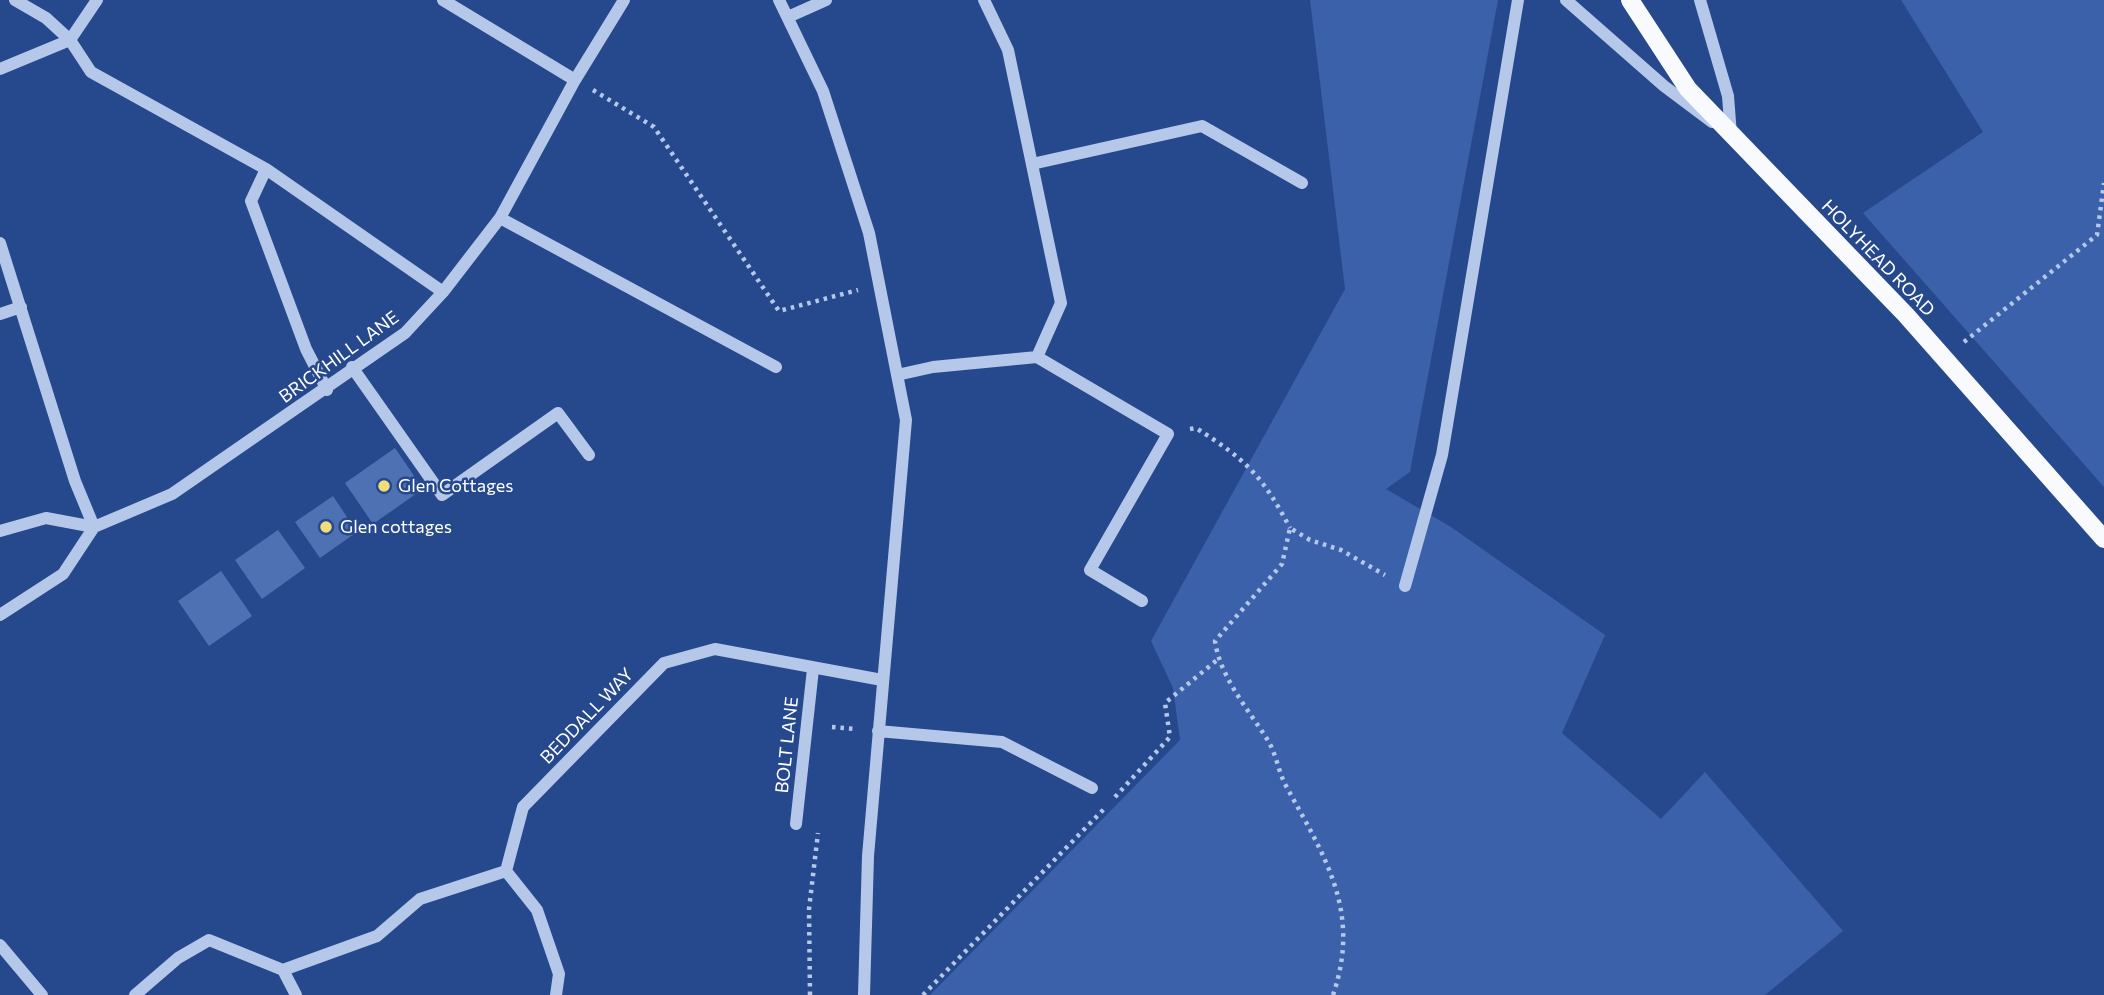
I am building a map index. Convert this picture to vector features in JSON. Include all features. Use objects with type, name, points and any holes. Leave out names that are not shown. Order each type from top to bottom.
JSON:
[{"type":"main road","name":"HOLYHEAD ROAD","points":[[1630,0],[1688,89],[1944,357],[2104,539]]},
{"type":"street","points":[[15,0],[46,18],[69,40],[91,72],[266,169],[443,292]]},
{"type":"street","points":[[0,69],[69,40],[97,0]]},
{"type":"street","points":[[443,0],[575,80]]},
{"type":"street","name":"BRICKHILL LANE","points":[[94,527],[173,494],[327,390],[352,367],[405,333],[443,292],[500,218],[575,80],[624,0]]},
{"type":"street","points":[[779,0],[823,91],[869,233],[906,420],[868,856],[864,995]]},
{"type":"street","points":[[788,17],[826,0]]},
{"type":"street","points":[[984,0],[1008,50],[1062,303],[1037,357]]},
{"type":"street","points":[[1405,586],[1442,455],[1518,0]]},
{"type":"street","points":[[1566,0],[1664,86],[1731,137]]},
{"type":"street","points":[[1700,0],[1728,96],[1731,137]]},
{"type":"street","points":[[1032,164],[1202,126],[1302,183]]},
{"type":"street","points":[[266,169],[251,201],[306,349],[327,390]]},
{"type":"street","points":[[500,218],[776,368]]},
{"type":"street","points":[[0,243],[75,481],[94,527]]},
{"type":"street","points":[[0,314],[21,307]]},
{"type":"street","points":[[897,375],[933,367],[1037,357],[1168,434],[1090,570],[1142,601]]},
{"type":"street","points":[[352,367],[442,495],[558,413],[589,455]]},
{"type":"street","points":[[0,531],[46,519],[94,527]]},
{"type":"street","points":[[0,615],[63,574],[94,527]]},
{"type":"street","name":"BEDDALL WAY","points":[[506,871],[523,807],[664,663],[715,649],[882,680]]},
{"type":"street","name":"BOLT LANE","points":[[796,824],[813,668]]},
{"type":"street","points":[[878,731],[1002,742],[1092,788]]},
{"type":"street","points":[[283,970],[377,936],[420,900],[506,871],[537,910],[559,974],[556,995]]},
{"type":"street","points":[[135,995],[178,958],[209,940],[283,970],[296,995]]},
{"type":"street","points":[[0,945],[43,995]]},
{"type":"path","points":[[575,80],[654,127],[779,311],[879,285]]},
{"type":"path","points":[[1944,357],[2097,235],[2104,183]]},
{"type":"path","points":[[1168,434],[1196,428],[1233,452],[1268,486],[1290,528],[1310,540],[1341,550],[1405,586]]},
{"type":"path","points":[[1290,528],[1282,564],[1215,641],[1217,660],[1271,746],[1279,773],[1332,872],[1345,941],[1341,972],[1333,995]]},
{"type":"path","points":[[923,995],[1170,737],[1165,703],[1217,660]]},
{"type":"shaded area","points":[[1310,0],[1498,0],[1410,472],[1386,489],[1451,527],[1605,635],[1562,733],[1661,819],[1705,772],[1843,931],[1765,995],[930,995],[1180,740],[1173,688],[1151,641],[1345,289]]},
{"type":"shaded area","points":[[1901,0],[2104,0],[2104,487],[1863,213],[1983,132]]},
{"type":"building","name":"Glen Cottages","points":[[395,448],[423,489],[373,524],[345,483]]},
{"type":"building","name":"Glen cottages","points":[[333,496],[357,532],[320,558],[295,522]]},
{"type":"building","name":"Glen Cottages","points":[[278,530],[305,568],[262,599],[235,560]]},
{"type":"building","points":[[221,571],[252,616],[209,646],[178,601]]},
{"type":"place","name":"Glen Cottages","points":[[384,486]]},
{"type":"place","name":"Glen cottages","points":[[326,527]]}]
